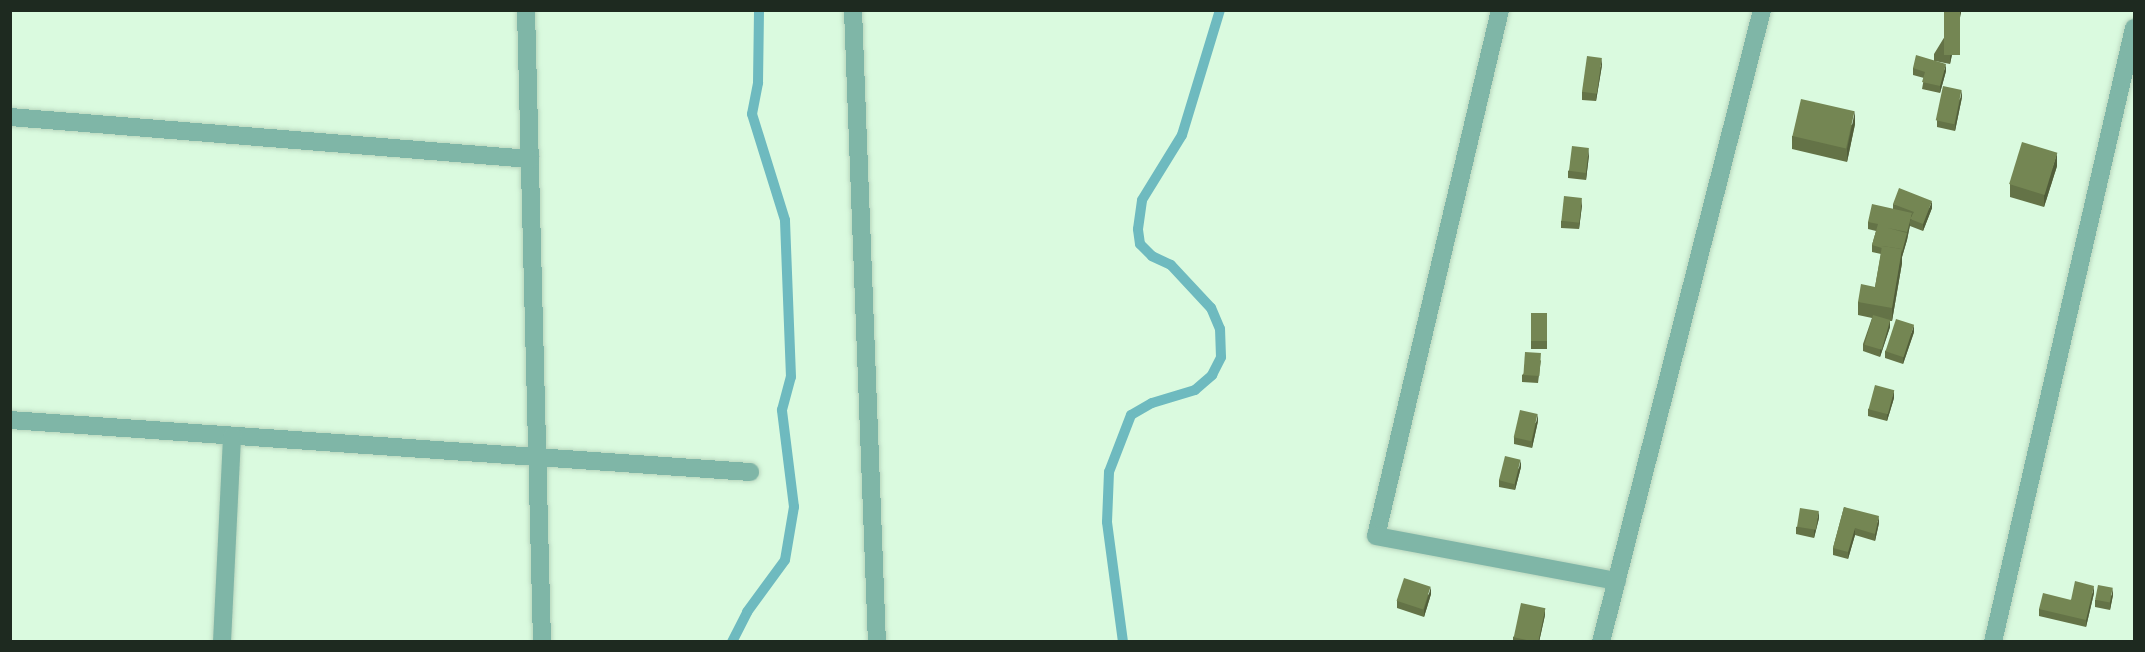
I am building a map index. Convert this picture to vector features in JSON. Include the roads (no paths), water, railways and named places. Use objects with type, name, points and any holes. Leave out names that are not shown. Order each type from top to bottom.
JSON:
[{"type":"street","points":[[526,10],[542,642]]},
{"type":"street","points":[[853,10],[877,642]]},
{"type":"street","points":[[1500,10],[1376,536],[1617,581]]},
{"type":"street","points":[[1601,642],[1762,10]]},
{"type":"street","points":[[1993,642],[2134,28]]},
{"type":"street","points":[[10,117],[530,159]]},
{"type":"street","points":[[10,420],[750,472]]},
{"type":"street","points":[[222,642],[232,436]]},
{"type":"waterway","points":[[732,642],[747,612],[785,560],[794,507],[782,410],[791,377],[785,220],[752,114],[758,83],[759,10]]},
{"type":"waterway","points":[[1123,642],[1107,522],[1109,472],[1131,415],[1152,403],[1195,390],[1212,375],[1221,357],[1220,329],[1211,308],[1171,265],[1152,256],[1140,244],[1138,229],[1142,200],[1182,135],[1220,10]]}]
